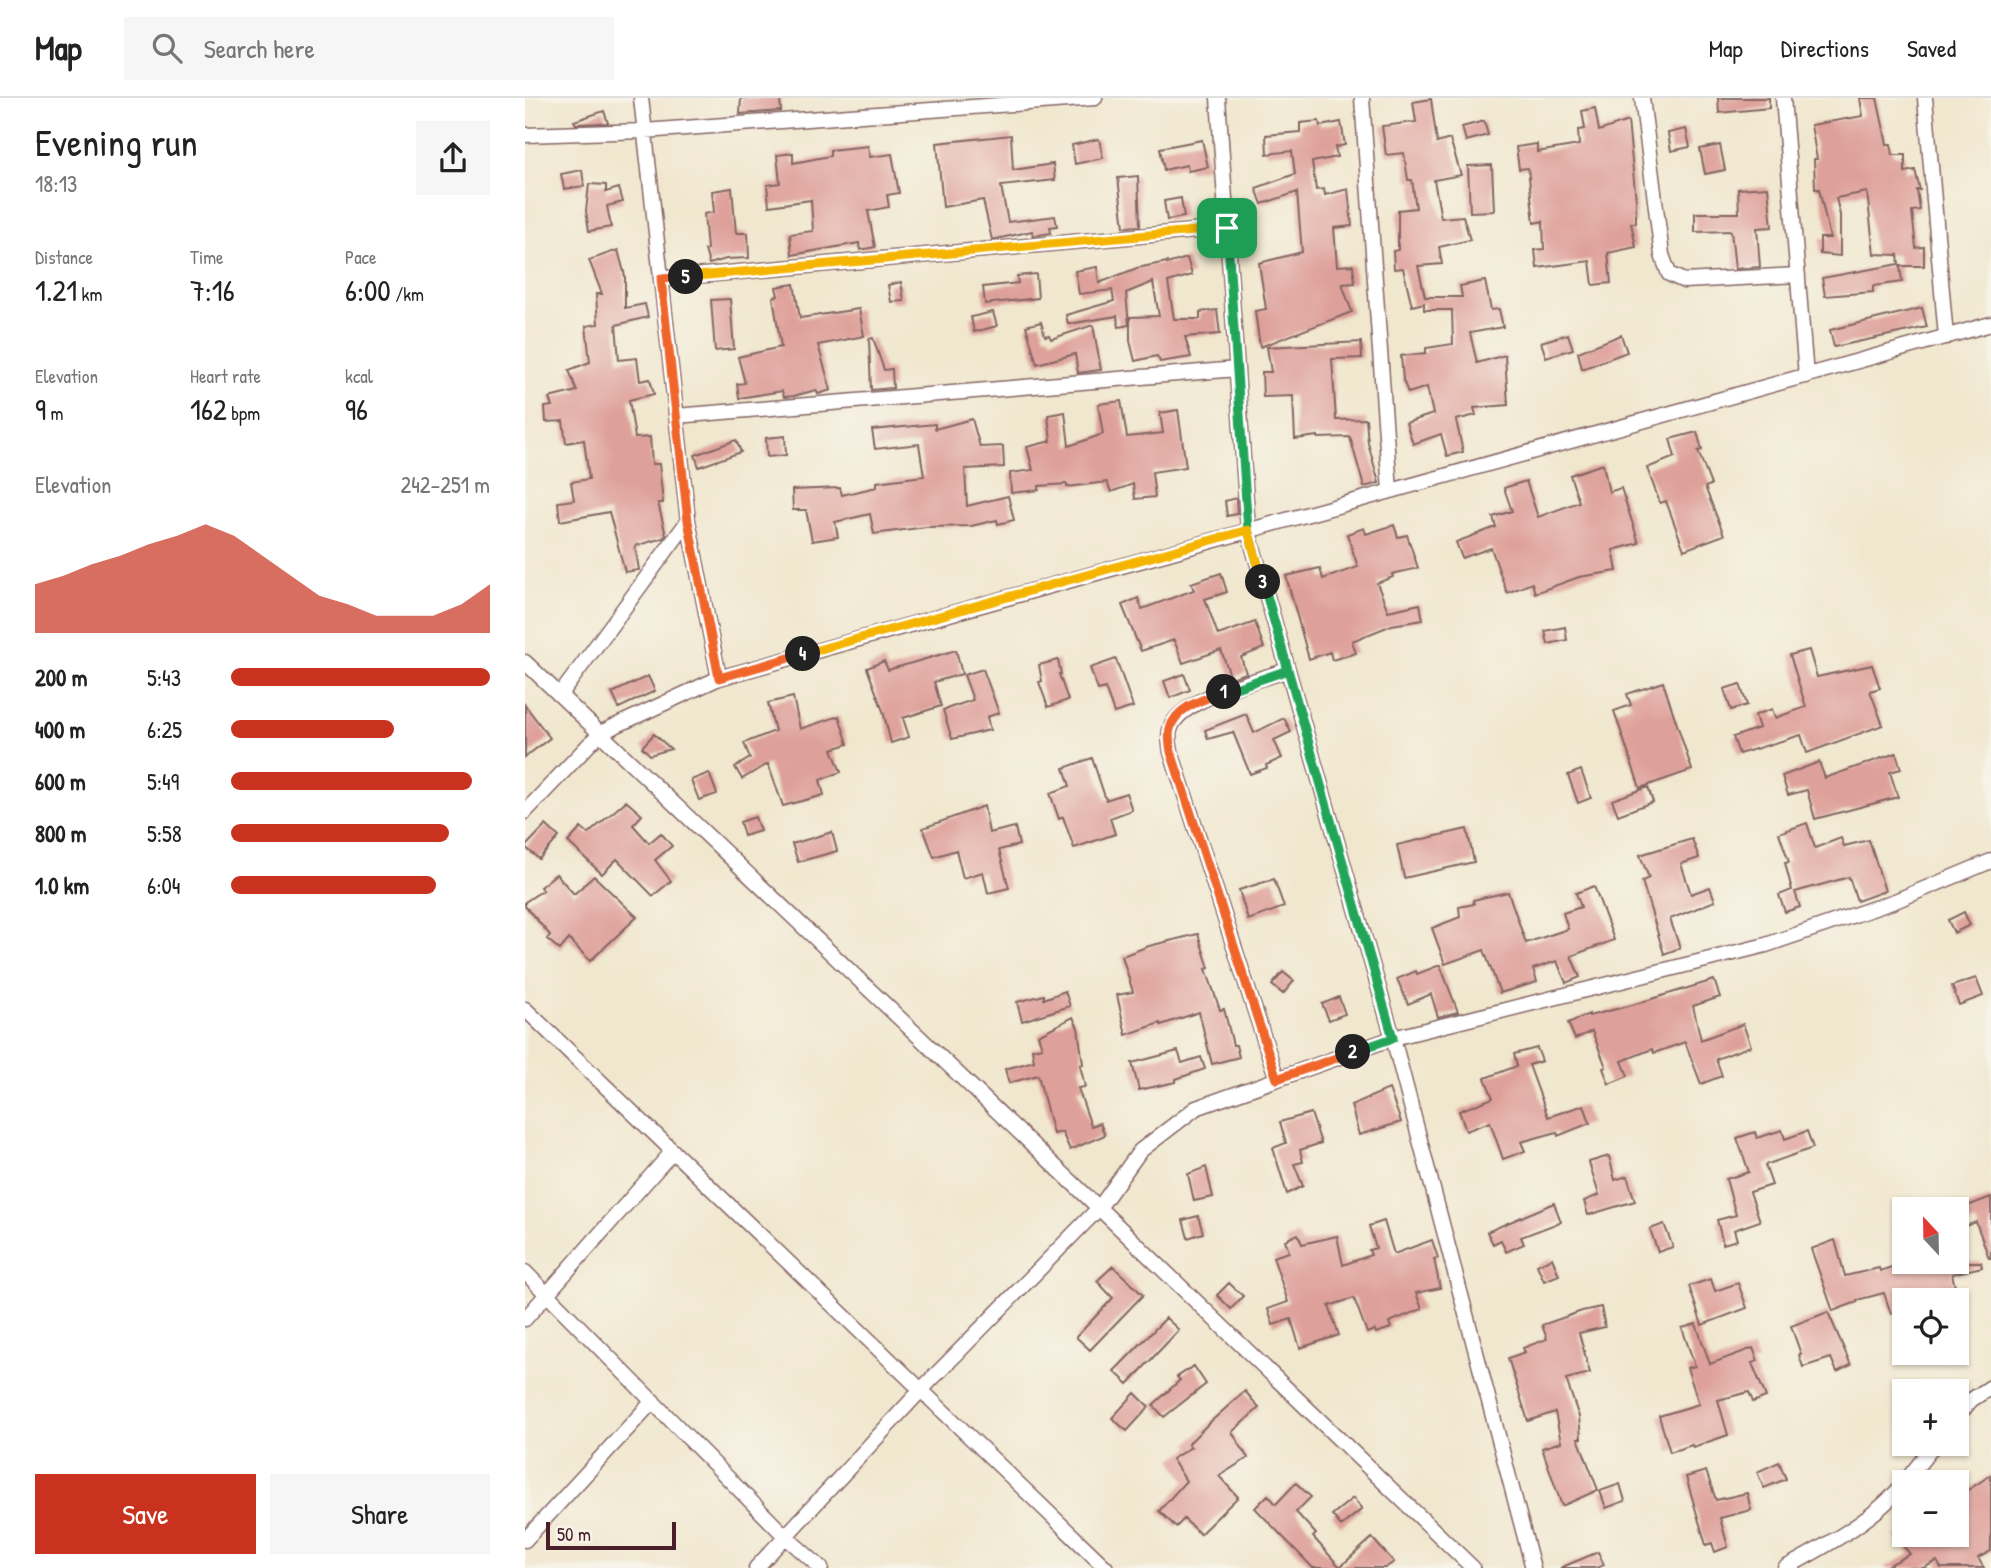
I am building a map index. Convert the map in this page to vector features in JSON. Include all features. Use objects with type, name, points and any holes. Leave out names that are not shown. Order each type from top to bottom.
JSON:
[{"type":"street","points":[[641,98],[688,521],[719,678]]},
{"type":"street","points":[[525,135],[644,131],[1095,98]]},
{"type":"street","points":[[1218,98],[1248,530],[1393,1038],[1533,1568]]},
{"type":"street","points":[[1362,98],[1390,491]]},
{"type":"street","points":[[1642,98],[1662,255],[1669,274],[1684,281],[1798,275]]},
{"type":"street","points":[[1783,98],[1806,376]]},
{"type":"street","points":[[1926,98],[1946,337]]},
{"type":"street","points":[[661,279],[1227,228]]},
{"type":"street","points":[[525,812],[600,733],[719,678],[1991,324]]},
{"type":"street","points":[[676,416],[1237,369]]},
{"type":"street","points":[[560,695],[688,521]]},
{"type":"street","points":[[525,663],[1099,1208],[1473,1568]]},
{"type":"street","points":[[1277,1079],[1171,752],[1170,729],[1180,714],[1195,702],[1288,670]]},
{"type":"street","points":[[757,1568],[921,1390],[1099,1208],[1140,1151],[1196,1108],[1393,1038],[1766,945],[1895,901],[1991,861]]},
{"type":"street","points":[[525,1009],[1106,1568]]},
{"type":"street","points":[[525,1319],[673,1152]]},
{"type":"street","points":[[525,1272],[786,1537],[821,1568]]},
{"type":"street","points":[[1969,1402],[1991,1387]]},
{"type":"street","points":[[525,1540],[653,1401]]},
{"type":"street","points":[[1914,1470],[1925,1456]]},
{"type":"street","points":[[1785,1568],[1837,1539],[1892,1496]]},
{"type":"building","points":[[741,98],[780,98],[781,111],[740,114]]},
{"type":"building","points":[[1718,98],[1769,98],[1769,108],[1719,113]]},
{"type":"building","points":[[1860,98],[1877,98],[1887,144],[1891,144],[1893,155],[1905,155],[1905,172],[1915,170],[1920,190],[1917,190],[1920,210],[1912,211],[1916,248],[1924,247],[1924,266],[1900,266],[1902,282],[1873,286],[1873,292],[1825,296],[1822,278],[1899,264],[1898,255],[1874,254],[1867,192],[1836,198],[1840,215],[1840,256],[1820,254],[1820,238],[1830,238],[1819,189],[1815,189],[1814,159],[1817,159],[1811,125],[1863,116]]},
{"type":"building","points":[[1431,99],[1437,143],[1450,139],[1461,175],[1434,180],[1441,218],[1463,216],[1470,240],[1439,247],[1442,264],[1418,266],[1425,297],[1462,297],[1460,286],[1485,281],[1491,310],[1499,309],[1503,327],[1470,333],[1477,363],[1505,355],[1508,405],[1474,408],[1476,415],[1456,420],[1463,452],[1447,456],[1441,434],[1413,444],[1406,423],[1433,414],[1427,387],[1408,393],[1403,380],[1401,356],[1426,353],[1426,348],[1453,344],[1452,310],[1424,310],[1424,303],[1412,306],[1403,268],[1394,269],[1393,251],[1398,250],[1398,210],[1416,208],[1404,153],[1386,155],[1382,126],[1416,122],[1413,102]]},
{"type":"building","points":[[1595,108],[1599,131],[1628,121],[1636,201],[1636,223],[1631,223],[1636,247],[1608,253],[1611,283],[1593,285],[1590,261],[1537,268],[1535,250],[1544,249],[1543,221],[1534,223],[1528,168],[1519,169],[1516,147],[1537,144],[1537,152],[1579,145],[1578,130],[1585,129],[1582,111]]},
{"type":"building","points":[[604,111],[608,123],[576,124],[574,121]]},
{"type":"building","points":[[1319,121],[1320,126],[1341,122],[1345,145],[1335,147],[1337,157],[1312,162],[1316,190],[1324,189],[1325,195],[1348,189],[1352,226],[1334,228],[1337,266],[1353,265],[1355,283],[1342,284],[1352,312],[1260,347],[1255,311],[1266,309],[1259,263],[1302,252],[1297,192],[1262,204],[1256,188],[1295,174],[1292,151],[1267,154],[1266,135],[1300,132],[1300,123]]},
{"type":"building","points":[[1484,121],[1488,135],[1466,141],[1462,127]]},
{"type":"building","points":[[1686,129],[1690,147],[1671,151],[1668,133]]},
{"type":"building","points":[[1011,135],[1013,170],[1053,164],[1055,180],[1001,186],[1008,222],[1055,216],[1057,226],[1050,227],[1051,233],[1033,236],[1032,231],[992,240],[983,200],[943,207],[937,143]]},
{"type":"building","points":[[1099,139],[1103,158],[1075,164],[1072,145]]},
{"type":"building","points":[[1202,140],[1208,167],[1188,171],[1187,165],[1164,170],[1160,148]]},
{"type":"building","points":[[1720,145],[1725,170],[1705,174],[1700,149]]},
{"type":"building","points":[[868,146],[870,157],[892,154],[899,193],[887,195],[889,207],[868,211],[875,247],[860,250],[859,243],[792,255],[790,234],[813,231],[811,200],[769,206],[767,185],[780,183],[777,155],[793,153],[793,163],[830,156],[830,150]]},
{"type":"building","points":[[1492,165],[1494,211],[1470,212],[1468,166]]},
{"type":"building","points":[[582,170],[584,186],[564,189],[561,174]]},
{"type":"building","points":[[1138,176],[1140,226],[1124,227],[1118,178]]},
{"type":"building","points":[[589,184],[606,185],[606,192],[619,188],[623,202],[607,206],[611,227],[589,231],[586,211]]},
{"type":"building","points":[[1768,187],[1772,227],[1757,228],[1760,267],[1735,269],[1731,231],[1695,232],[1695,213],[1739,213],[1738,189]]},
{"type":"building","points":[[732,188],[736,233],[748,233],[749,258],[726,259],[709,264],[705,250],[704,214],[714,212],[712,191]]},
{"type":"building","points":[[1181,198],[1184,217],[1167,220],[1164,201]]},
{"type":"building","points":[[618,250],[625,276],[625,308],[645,304],[648,317],[616,325],[619,360],[637,358],[640,381],[650,379],[654,394],[629,400],[635,438],[650,437],[652,464],[659,464],[663,503],[658,503],[666,535],[635,546],[639,570],[625,572],[609,512],[560,521],[558,502],[574,500],[571,482],[589,479],[584,440],[566,443],[563,421],[546,422],[545,407],[552,406],[549,398],[577,391],[569,370],[590,362],[586,326],[598,324],[596,294],[602,294],[589,260]]},
{"type":"building","points":[[1187,258],[1192,275],[1168,282],[1174,319],[1200,319],[1200,312],[1217,310],[1220,334],[1185,337],[1191,357],[1160,362],[1157,356],[1135,361],[1130,341],[1130,317],[1159,316],[1153,282],[1126,293],[1129,325],[1119,327],[1117,316],[1068,324],[1066,315],[1114,301],[1112,290],[1079,294],[1075,271],[1097,267],[1099,283],[1137,268]]},
{"type":"building","points":[[1036,274],[1038,298],[985,304],[983,287],[1018,283],[1017,276]]},
{"type":"building","points":[[901,282],[904,301],[891,302],[888,285]]},
{"type":"building","points":[[794,284],[800,318],[859,309],[864,336],[818,345],[831,390],[818,394],[816,390],[784,397],[782,391],[739,398],[737,384],[745,383],[738,357],[781,347],[773,297],[778,296],[776,287]]},
{"type":"building","points":[[730,299],[734,349],[715,351],[711,300]]},
{"type":"building","points":[[1922,308],[1927,327],[1834,347],[1830,330]]},
{"type":"building","points":[[993,312],[997,326],[974,332],[971,317]]},
{"type":"building","points":[[1041,322],[1045,336],[1049,335],[1051,339],[1093,325],[1101,370],[1078,373],[1075,354],[1037,364],[1026,326]]},
{"type":"building","points":[[1568,334],[1573,349],[1546,357],[1541,342]]},
{"type":"building","points":[[1621,335],[1627,352],[1582,369],[1578,352]]},
{"type":"building","points":[[873,338],[884,370],[892,369],[893,388],[871,390],[869,339]]},
{"type":"building","points":[[1361,342],[1362,358],[1332,359],[1336,420],[1366,419],[1368,443],[1379,483],[1364,487],[1350,437],[1318,436],[1295,439],[1293,396],[1263,397],[1262,372],[1271,372],[1267,347]]},
{"type":"building","points":[[1121,401],[1127,437],[1163,433],[1160,413],[1178,410],[1186,467],[1152,472],[1155,497],[1135,499],[1133,484],[1111,492],[1107,482],[1067,487],[1067,484],[1039,486],[1039,490],[1011,493],[1010,473],[1033,470],[1027,447],[1051,441],[1048,415],[1065,412],[1069,446],[1103,434],[1098,404]]},
{"type":"building","points":[[972,419],[980,447],[1003,446],[1004,467],[965,469],[967,506],[1008,496],[1014,520],[998,524],[997,520],[971,526],[926,527],[874,534],[870,514],[835,522],[838,537],[812,541],[806,510],[793,510],[792,490],[840,488],[842,495],[877,487],[877,482],[924,476],[919,444],[875,449],[872,430],[935,424],[935,429]]},
{"type":"building","points":[[1697,432],[1702,450],[1698,451],[1711,485],[1705,487],[1724,535],[1684,550],[1666,501],[1660,503],[1647,468],[1675,457],[1670,439]]},
{"type":"building","points":[[785,436],[786,455],[767,457],[766,438]]},
{"type":"building","points":[[736,440],[741,452],[699,467],[695,455]]},
{"type":"building","points":[[1603,464],[1609,492],[1621,488],[1639,543],[1613,550],[1617,571],[1579,577],[1535,593],[1532,583],[1507,593],[1491,548],[1462,558],[1456,542],[1496,527],[1493,517],[1512,511],[1504,488],[1526,481],[1538,517],[1579,502],[1570,475]]},
{"type":"building","points":[[1236,498],[1237,514],[1227,516],[1225,501]]},
{"type":"building","points":[[1394,525],[1398,537],[1407,535],[1418,568],[1392,574],[1393,577],[1377,583],[1388,611],[1420,604],[1423,620],[1392,625],[1352,641],[1356,653],[1332,660],[1330,652],[1309,659],[1286,576],[1320,568],[1323,579],[1358,567],[1347,534],[1364,528],[1366,534]]},
{"type":"building","points":[[1221,573],[1227,592],[1205,599],[1218,635],[1255,622],[1264,648],[1241,657],[1246,673],[1231,678],[1221,650],[1183,663],[1174,640],[1141,651],[1122,605],[1138,598],[1142,609],[1194,590],[1191,583]]},
{"type":"building","points":[[1565,627],[1567,640],[1548,644],[1545,631]]},
{"type":"building","points":[[956,650],[962,674],[934,682],[941,706],[903,718],[909,737],[891,743],[883,711],[867,668],[884,661],[888,670]]},
{"type":"building","points":[[1809,650],[1817,677],[1872,665],[1880,688],[1870,691],[1883,725],[1807,753],[1801,735],[1739,754],[1733,737],[1759,728],[1755,715],[1772,709],[1775,718],[1806,707],[1790,655]]},
{"type":"building","points":[[1116,659],[1133,707],[1114,713],[1105,688],[1098,690],[1090,668]]},
{"type":"building","points":[[1058,660],[1059,674],[1068,700],[1048,707],[1039,682],[1042,681],[1039,665]]},
{"type":"building","points":[[983,669],[999,713],[987,717],[990,730],[952,739],[943,710],[973,700],[964,675]]},
{"type":"building","points":[[1184,674],[1190,690],[1170,698],[1164,681]]},
{"type":"building","points":[[648,676],[655,691],[619,708],[612,693]]},
{"type":"building","points":[[1663,682],[1692,770],[1640,788],[1614,711],[1631,705],[1627,694]]},
{"type":"building","points":[[1740,684],[1747,705],[1731,710],[1724,689]]},
{"type":"building","points":[[793,697],[800,729],[839,716],[848,744],[832,749],[841,772],[820,780],[824,795],[783,806],[768,764],[742,779],[735,767],[750,758],[744,743],[775,731],[768,703]]},
{"type":"building","points":[[525,705],[550,738],[525,757]]},
{"type":"building","points":[[1246,714],[1254,733],[1284,718],[1291,732],[1274,740],[1282,758],[1266,765],[1267,768],[1250,774],[1233,732],[1208,739],[1205,730]]},
{"type":"building","points":[[654,734],[671,749],[650,755],[642,747]]},
{"type":"building","points":[[1896,753],[1901,769],[1890,772],[1898,797],[1815,819],[1807,790],[1788,795],[1782,776],[1819,762],[1825,778]]},
{"type":"building","points":[[1092,758],[1106,800],[1126,793],[1132,810],[1110,818],[1115,834],[1074,848],[1063,817],[1059,819],[1050,793],[1070,786],[1064,768]]},
{"type":"building","points":[[1581,770],[1591,798],[1578,803],[1568,775]]},
{"type":"building","points":[[709,773],[717,794],[699,800],[691,780]]},
{"type":"building","points":[[1648,787],[1653,802],[1618,815],[1612,800]]},
{"type":"building","points":[[626,801],[642,815],[633,825],[649,843],[661,833],[672,846],[655,860],[671,881],[653,896],[617,859],[602,874],[568,842],[581,828],[588,834]]},
{"type":"building","points":[[984,806],[989,833],[1015,827],[1019,845],[999,850],[1009,888],[988,893],[983,872],[963,878],[956,850],[934,857],[923,828]]},
{"type":"building","points":[[755,817],[760,831],[744,836],[740,822]]},
{"type":"building","points":[[1807,823],[1815,848],[1841,838],[1844,846],[1869,840],[1885,891],[1857,901],[1849,877],[1795,892],[1800,907],[1785,912],[1779,895],[1792,890],[1785,863],[1789,862],[1779,833]]},
{"type":"building","points":[[546,825],[559,837],[539,859],[525,847]]},
{"type":"building","points":[[1467,829],[1474,862],[1404,878],[1397,845]]},
{"type":"building","points":[[832,832],[837,851],[798,862],[792,844]]},
{"type":"building","points":[[1692,839],[1699,858],[1681,864],[1691,894],[1710,887],[1715,901],[1670,919],[1680,948],[1664,954],[1642,881],[1649,878],[1640,855]]},
{"type":"building","points":[[556,874],[574,894],[594,876],[637,917],[590,961],[569,939],[560,950],[547,939],[550,935],[525,906],[525,902],[543,890],[540,887]]},
{"type":"building","points":[[1274,879],[1284,907],[1248,920],[1239,890]]},
{"type":"building","points":[[1594,886],[1614,940],[1571,956],[1580,977],[1566,983],[1557,961],[1533,969],[1537,982],[1500,993],[1484,950],[1445,964],[1432,928],[1460,917],[1459,907],[1474,904],[1473,900],[1508,892],[1526,943],[1568,929],[1563,913],[1581,907],[1576,893]]},
{"type":"building","points":[[1964,912],[1970,925],[1954,933],[1948,920]]},
{"type":"building","points":[[1198,934],[1209,968],[1206,969],[1220,1010],[1224,1009],[1233,1045],[1236,1045],[1239,1057],[1212,1064],[1199,1012],[1126,1035],[1117,995],[1133,992],[1122,956]]},
{"type":"building","points":[[1440,965],[1458,1012],[1438,1017],[1431,994],[1408,1004],[1397,979]]},
{"type":"building","points":[[1283,972],[1294,981],[1283,994],[1272,985]]},
{"type":"building","points":[[1976,978],[1983,996],[1959,1005],[1952,986]]},
{"type":"building","points":[[1714,980],[1720,997],[1693,1006],[1701,1040],[1743,1024],[1751,1046],[1716,1059],[1722,1076],[1701,1084],[1685,1042],[1654,1053],[1652,1049],[1622,1061],[1628,1076],[1609,1084],[1603,1068],[1606,1067],[1592,1031],[1575,1039],[1568,1023],[1589,1014],[1632,1005]]},
{"type":"building","points":[[1065,991],[1070,1006],[1022,1021],[1017,1002],[1044,995],[1044,999]]},
{"type":"building","points":[[1339,997],[1345,1014],[1329,1020],[1322,1004]]},
{"type":"building","points":[[1073,1017],[1078,1028],[1083,1064],[1080,1065],[1085,1087],[1078,1088],[1091,1126],[1100,1123],[1105,1135],[1070,1150],[1062,1132],[1053,1134],[1038,1075],[1009,1083],[1005,1069],[1034,1061],[1032,1049],[1042,1047],[1038,1035]]},
{"type":"building","points":[[1537,1048],[1542,1061],[1529,1065],[1548,1117],[1584,1105],[1590,1123],[1558,1136],[1557,1132],[1521,1142],[1525,1151],[1503,1159],[1490,1122],[1466,1131],[1459,1111],[1493,1098],[1485,1078],[1517,1066],[1514,1054]]},
{"type":"building","points":[[1178,1051],[1182,1063],[1201,1057],[1205,1069],[1176,1079],[1176,1082],[1139,1090],[1132,1063]]},
{"type":"building","points":[[1389,1089],[1401,1122],[1359,1135],[1351,1105]]},
{"type":"building","points":[[1311,1113],[1321,1143],[1300,1150],[1303,1162],[1294,1164],[1303,1186],[1287,1194],[1273,1148],[1286,1143],[1280,1122]]},
{"type":"building","points":[[1782,1130],[1785,1139],[1807,1131],[1813,1148],[1765,1165],[1772,1185],[1750,1192],[1760,1221],[1734,1230],[1737,1240],[1723,1244],[1717,1220],[1736,1215],[1726,1179],[1749,1172],[1737,1138],[1755,1132],[1757,1138]]},
{"type":"building","points":[[1609,1156],[1615,1180],[1627,1176],[1635,1201],[1588,1215],[1584,1201],[1599,1195],[1589,1162]]},
{"type":"building","points":[[1206,1167],[1213,1197],[1194,1201],[1188,1174]]},
{"type":"building","points":[[1991,1197],[1991,1258],[1976,1222],[1969,1225],[1969,1205]]},
{"type":"building","points":[[1554,1203],[1561,1222],[1521,1237],[1524,1244],[1506,1252],[1501,1240],[1493,1244],[1487,1232]]},
{"type":"building","points":[[1198,1216],[1203,1233],[1188,1238],[1183,1220]]},
{"type":"building","points":[[1384,1221],[1394,1254],[1432,1240],[1438,1258],[1434,1259],[1440,1288],[1416,1293],[1422,1309],[1389,1322],[1391,1328],[1376,1333],[1375,1330],[1367,1333],[1354,1298],[1329,1306],[1339,1335],[1300,1348],[1291,1319],[1273,1325],[1268,1309],[1288,1302],[1273,1257],[1289,1252],[1285,1240],[1298,1234],[1302,1244],[1337,1236],[1343,1265],[1371,1255],[1369,1250],[1376,1248],[1369,1226]]},
{"type":"building","points":[[1664,1224],[1673,1247],[1658,1252],[1650,1229]]},
{"type":"building","points":[[1835,1240],[1845,1276],[1892,1267],[1892,1274],[1952,1274],[1955,1288],[1892,1288],[1891,1314],[1884,1293],[1857,1300],[1833,1311],[1811,1249]]},
{"type":"building","points":[[1552,1258],[1559,1275],[1544,1281],[1537,1265]]},
{"type":"building","points":[[1969,1262],[1981,1262],[1982,1267],[1969,1270]]},
{"type":"building","points":[[1113,1266],[1143,1295],[1090,1350],[1076,1337],[1113,1298],[1097,1281]]},
{"type":"building","points":[[1711,1279],[1715,1291],[1738,1283],[1747,1308],[1702,1325],[1689,1286]]},
{"type":"building","points":[[1229,1283],[1243,1296],[1231,1309],[1217,1295]]},
{"type":"building","points":[[1601,1307],[1605,1327],[1579,1333],[1590,1373],[1566,1379],[1579,1417],[1581,1438],[1578,1438],[1598,1490],[1562,1506],[1542,1448],[1561,1442],[1555,1412],[1528,1421],[1508,1358],[1525,1352],[1523,1348],[1547,1339],[1542,1325]]},
{"type":"building","points":[[1828,1312],[1851,1365],[1837,1372],[1831,1358],[1803,1367],[1791,1326]]},
{"type":"building","points":[[1166,1318],[1179,1330],[1128,1384],[1114,1371]]},
{"type":"building","points":[[1696,1324],[1710,1364],[1753,1348],[1758,1361],[1752,1363],[1766,1397],[1753,1402],[1749,1392],[1718,1400],[1728,1435],[1670,1452],[1659,1416],[1699,1404],[1687,1368],[1695,1366],[1682,1328]]},
{"type":"building","points":[[1194,1366],[1206,1384],[1164,1417],[1153,1405],[1180,1380],[1177,1377]]},
{"type":"building","points":[[1245,1391],[1259,1408],[1232,1432],[1248,1458],[1219,1476],[1238,1497],[1200,1534],[1184,1519],[1176,1527],[1159,1511],[1186,1481],[1172,1459],[1191,1447],[1188,1444]]},
{"type":"building","points":[[1135,1393],[1149,1407],[1127,1431],[1112,1418]]},
{"type":"building","points":[[1779,1462],[1786,1479],[1764,1488],[1757,1472]]},
{"type":"building","points":[[1706,1471],[1716,1500],[1747,1493],[1751,1510],[1720,1518],[1728,1547],[1715,1552],[1712,1543],[1706,1545],[1686,1477]]},
{"type":"building","points":[[1991,1475],[1991,1551],[1978,1558],[1984,1568],[1941,1568],[1937,1561],[1923,1568],[1884,1568],[1910,1554],[1904,1547],[1969,1547],[1969,1489]]},
{"type":"building","points":[[1296,1483],[1311,1497],[1296,1512],[1316,1534],[1313,1537],[1340,1567],[1372,1538],[1394,1562],[1385,1568],[1313,1568],[1255,1508],[1268,1495],[1276,1504]]},
{"type":"building","points":[[1620,1484],[1625,1501],[1606,1508],[1600,1491]]},
{"type":"building","points":[[1353,1498],[1362,1509],[1341,1526],[1332,1515]]},
{"type":"building","points":[[1598,1552],[1604,1565],[1596,1568],[1560,1568]]},
{"type":"route","points":[[1227,228],[661,279],[688,521],[719,678],[1248,530],[1393,1038],[1277,1079],[1171,752],[1170,729],[1180,714],[1195,702],[1288,670],[1248,530],[1227,228]]}]
